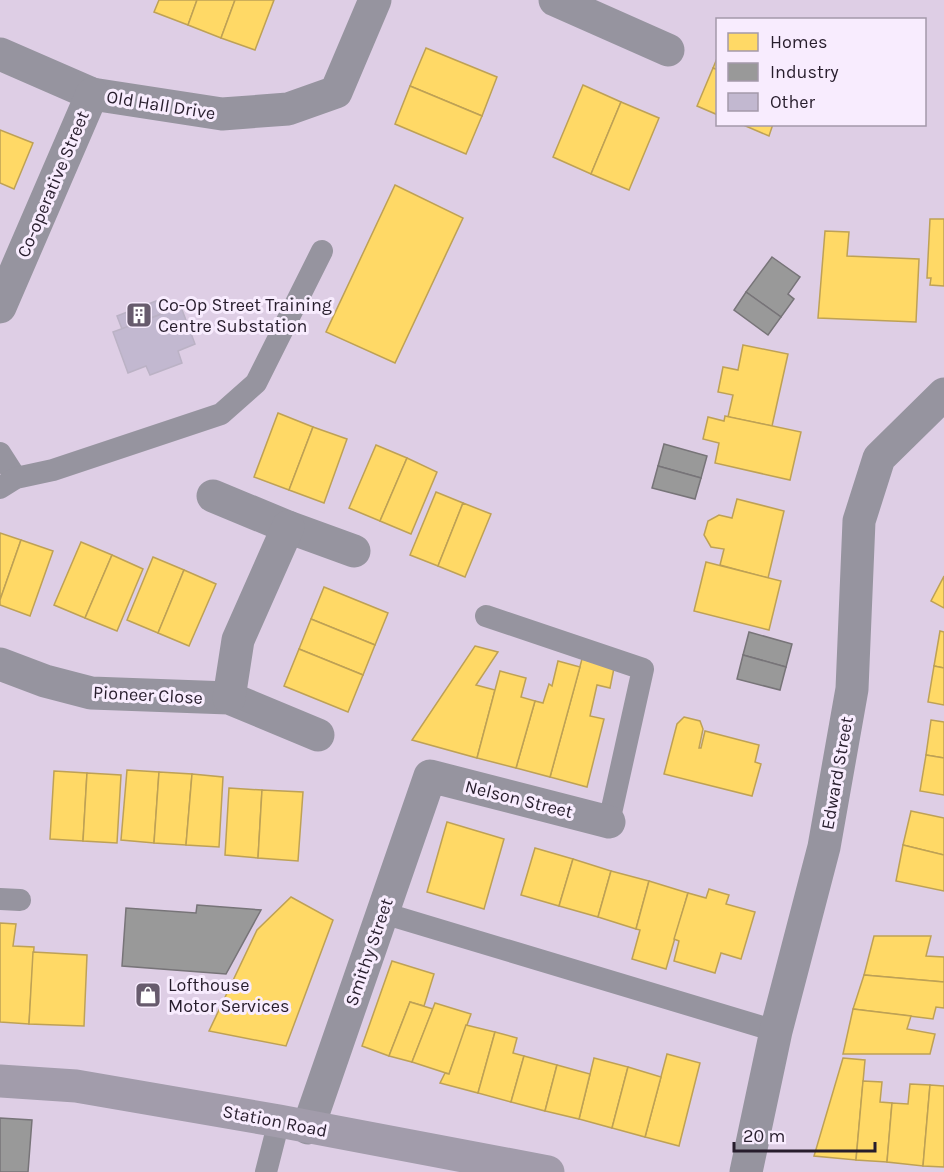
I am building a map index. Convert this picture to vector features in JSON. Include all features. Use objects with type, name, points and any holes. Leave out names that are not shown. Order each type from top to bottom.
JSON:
[{"type":"main road","name":"Station Road","points":[[0,1081],[76,1086],[548,1172]]},
{"type":"street","name":"Old Hall Drive","points":[[0,54],[92,94],[222,114],[288,109],[336,92],[375,0]]},
{"type":"street","points":[[555,0],[668,50]]},
{"type":"street","name":"Co-operative Street","points":[[0,305],[92,94]]},
{"type":"street","name":"Edward Street","points":[[746,1172],[776,1031],[824,847],[852,688],[859,521],[879,458],[944,394]]},
{"type":"street","points":[[213,496],[354,551]]},
{"type":"street","name":"Pioneer Close","points":[[229,699],[238,640],[288,527]]},
{"type":"street","name":"Pioneer Close","points":[[0,664],[45,681],[91,693],[229,699],[318,735]]},
{"type":"street","name":"Nelson Street","points":[[430,776],[609,822]]},
{"type":"street","name":"Smithy Street","points":[[294,1124],[383,913],[430,776]]},
{"type":"lane","points":[[0,453],[8,483],[221,414],[256,383],[322,251]]},
{"type":"lane","points":[[486,616],[643,669],[609,822]]},
{"type":"lane","points":[[383,913],[776,1031]]},
{"type":"lane","points":[[266,1172],[294,1124]]},
{"type":"building: Homes","points":[[159,0],[197,0],[188,25],[154,12]]},
{"type":"building: Homes","points":[[197,0],[235,0],[221,38],[188,25]]},
{"type":"building: Homes","points":[[235,0],[274,0],[255,50],[221,38]]},
{"type":"building: Homes","points":[[426,48],[497,77],[482,116],[410,86]]},
{"type":"building: Homes","points":[[713,68],[716,69],[716,114],[697,106]]},
{"type":"building: Homes","points":[[583,85],[621,102],[591,174],[553,157]]},
{"type":"building: Homes","points":[[410,86],[482,116],[466,154],[395,124]]},
{"type":"building: Homes","points":[[621,102],[659,118],[629,190],[591,174]]},
{"type":"building: Homes","points":[[746,126],[772,126],[769,136]]},
{"type":"building: Homes","points":[[0,130],[33,143],[14,189],[0,183]]},
{"type":"building: Homes","points":[[395,185],[463,218],[395,363],[326,332]]},
{"type":"building: Homes","points":[[930,219],[944,219],[944,286],[930,285],[931,278],[927,278]]},
{"type":"building: Homes","points":[[825,231],[849,232],[847,256],[919,259],[916,322],[818,318]]},
{"type":"building: Homes","points":[[743,345],[788,354],[772,426],[728,417],[733,395],[718,392],[723,367],[738,370]]},
{"type":"building: Homes","points":[[278,413],[313,427],[289,490],[254,477]]},
{"type":"building: Homes","points":[[725,416],[801,432],[790,480],[715,463],[719,443],[703,439],[708,417],[724,421]]},
{"type":"building: Homes","points":[[313,427],[347,439],[324,503],[289,490]]},
{"type":"building: Homes","points":[[376,445],[407,458],[380,521],[349,508]]},
{"type":"building: Homes","points":[[407,458],[437,472],[411,534],[380,521]]},
{"type":"building: Homes","points":[[436,492],[463,503],[438,566],[410,555]]},
{"type":"building: Homes","points":[[737,499],[784,511],[768,578],[720,565],[724,549],[711,547],[704,535],[708,521],[719,515],[732,518]]},
{"type":"building: Homes","points":[[463,503],[491,514],[465,577],[438,566]]},
{"type":"building: Homes","points":[[0,533],[21,540],[0,600]]},
{"type":"building: Homes","points":[[21,540],[53,551],[30,616],[0,605]]},
{"type":"building: Homes","points":[[81,542],[112,555],[85,618],[54,605]]},
{"type":"building: Homes","points":[[112,555],[143,569],[117,631],[85,618]]},
{"type":"building: Homes","points":[[153,557],[184,570],[158,633],[127,620]]},
{"type":"building: Homes","points":[[706,562],[781,581],[769,630],[694,611]]},
{"type":"building: Homes","points":[[184,570],[216,584],[189,646],[158,633]]},
{"type":"building: Homes","points":[[944,576],[944,608],[931,601]]},
{"type":"building: Homes","points":[[324,587],[388,613],[375,645],[311,619]]},
{"type":"building: Homes","points":[[311,619],[375,645],[363,675],[299,649]]},
{"type":"building: Homes","points":[[940,631],[944,632],[944,668],[934,666]]},
{"type":"building: Homes","points":[[475,646],[498,652],[476,685],[495,690],[477,758],[412,740]]},
{"type":"building: Homes","points":[[299,649],[363,675],[348,712],[284,686]]},
{"type":"building: Homes","points":[[582,659],[614,668],[610,688],[597,685],[590,716],[604,719],[587,787],[550,777]]},
{"type":"building: Homes","points":[[558,661],[580,667],[550,777],[516,768],[535,701],[543,703],[549,684],[552,686]]},
{"type":"building: Homes","points":[[934,666],[944,668],[944,705],[928,702]]},
{"type":"building: Homes","points":[[500,671],[526,678],[521,697],[535,701],[516,768],[477,758]]},
{"type":"building: Homes","points":[[684,717],[700,721],[703,729],[699,748],[701,748],[705,731],[759,745],[755,762],[761,764],[752,796],[664,774],[677,724]]},
{"type":"building: Homes","points":[[931,720],[944,722],[944,758],[926,755]]},
{"type":"building: Homes","points":[[926,755],[944,758],[944,795],[920,791]]},
{"type":"building: Homes","points":[[127,770],[159,772],[154,843],[121,840]]},
{"type":"building: Homes","points":[[54,771],[87,773],[83,841],[50,839]]},
{"type":"building: Homes","points":[[159,772],[192,774],[186,845],[154,843]]},
{"type":"building: Homes","points":[[87,773],[121,775],[117,843],[83,841]]},
{"type":"building: Homes","points":[[192,774],[223,777],[219,847],[186,845]]},
{"type":"building: Homes","points":[[229,788],[262,790],[258,858],[225,855]]},
{"type":"building: Homes","points":[[262,790],[303,792],[298,861],[258,858]]},
{"type":"building: Homes","points":[[911,811],[944,818],[944,855],[903,845]]},
{"type":"building: Homes","points":[[447,822],[504,839],[484,909],[427,892]]},
{"type":"building: Homes","points":[[903,845],[944,855],[944,891],[896,881]]},
{"type":"building: Homes","points":[[535,848],[573,859],[559,906],[521,895]]},
{"type":"building: Homes","points":[[573,859],[611,871],[598,917],[559,906]]},
{"type":"building: Homes","points":[[611,871],[649,881],[636,929],[598,917]]},
{"type":"building: Homes","points":[[649,881],[688,893],[666,969],[632,959],[640,930],[636,929]]},
{"type":"building: Homes","points":[[709,889],[729,895],[726,904],[755,912],[741,959],[721,953],[715,973],[674,961],[679,941],[674,939],[688,893],[706,898]]},
{"type":"building: Homes","points":[[291,897],[333,920],[286,1046],[209,1031],[257,930]]},
{"type":"building: Homes","points":[[0,923],[16,924],[13,946],[34,947],[29,1024],[0,1022]]},
{"type":"building: Homes","points":[[874,936],[931,936],[926,956],[944,957],[944,982],[864,975]]},
{"type":"building: Homes","points":[[33,952],[87,955],[84,1026],[29,1024]]},
{"type":"building: Homes","points":[[392,961],[434,974],[424,1006],[410,1002],[389,1056],[362,1046]]},
{"type":"building: Homes","points":[[864,975],[944,982],[944,1008],[936,1007],[933,1019],[853,1009]]},
{"type":"building: Homes","points":[[410,1002],[433,1009],[412,1062],[389,1056]]},
{"type":"building: Homes","points":[[435,1003],[471,1014],[449,1074],[412,1062]]},
{"type":"building: Homes","points":[[853,1009],[911,1016],[907,1029],[935,1034],[930,1054],[843,1054]]},
{"type":"building: Homes","points":[[466,1025],[495,1032],[478,1093],[440,1083],[445,1073],[449,1074]]},
{"type":"building: Homes","points":[[495,1032],[517,1038],[513,1053],[524,1056],[511,1102],[478,1093]]},
{"type":"building: Homes","points":[[667,1054],[700,1063],[679,1146],[645,1137]]},
{"type":"building: Homes","points":[[524,1056],[557,1065],[545,1111],[511,1102]]},
{"type":"building: Homes","points":[[594,1058],[628,1067],[612,1128],[579,1119]]},
{"type":"building: Homes","points":[[843,1058],[865,1060],[856,1160],[814,1156]]},
{"type":"building: Homes","points":[[557,1065],[590,1074],[579,1119],[545,1111]]},
{"type":"building: Homes","points":[[628,1067],[661,1077],[645,1137],[612,1128]]},
{"type":"building: Homes","points":[[863,1081],[882,1082],[880,1102],[892,1103],[887,1162],[856,1160]]},
{"type":"building: Homes","points":[[910,1084],[930,1085],[923,1166],[887,1162],[892,1103],[908,1104]]},
{"type":"building: Homes","points":[[930,1085],[944,1086],[944,1167],[923,1166]]},
{"type":"building: Industry","points":[[772,257],[800,277],[788,294],[794,299],[781,317],[746,292]]},
{"type":"building: Industry","points":[[746,292],[781,317],[768,335],[734,310]]},
{"type":"building: Industry","points":[[664,444],[707,456],[701,478],[658,466]]},
{"type":"building: Industry","points":[[658,466],[701,478],[695,499],[652,488]]},
{"type":"building: Industry","points":[[749,632],[792,644],[786,667],[743,655]]},
{"type":"building: Industry","points":[[743,655],[786,667],[780,690],[737,679]]},
{"type":"building: Industry","points":[[197,905],[261,910],[226,974],[122,966],[126,908],[196,913]]},
{"type":"building: Industry","points":[[0,1118],[32,1120],[28,1172],[0,1172]]},
{"type":"building: Other","name":"Co-Op Street Training Centre Substation","points":[[156,301],[161,314],[122,329],[117,316]]},
{"type":"building: Other","points":[[181,307],[195,344],[178,351],[182,363],[150,375],[146,366],[128,373],[113,332]]},
{"type":"place","name":"Co-Op Street Training Centre Substation","points":[[139,315]]},
{"type":"place","name":"Lofthouse Motor Services","points":[[148,995]]}]
